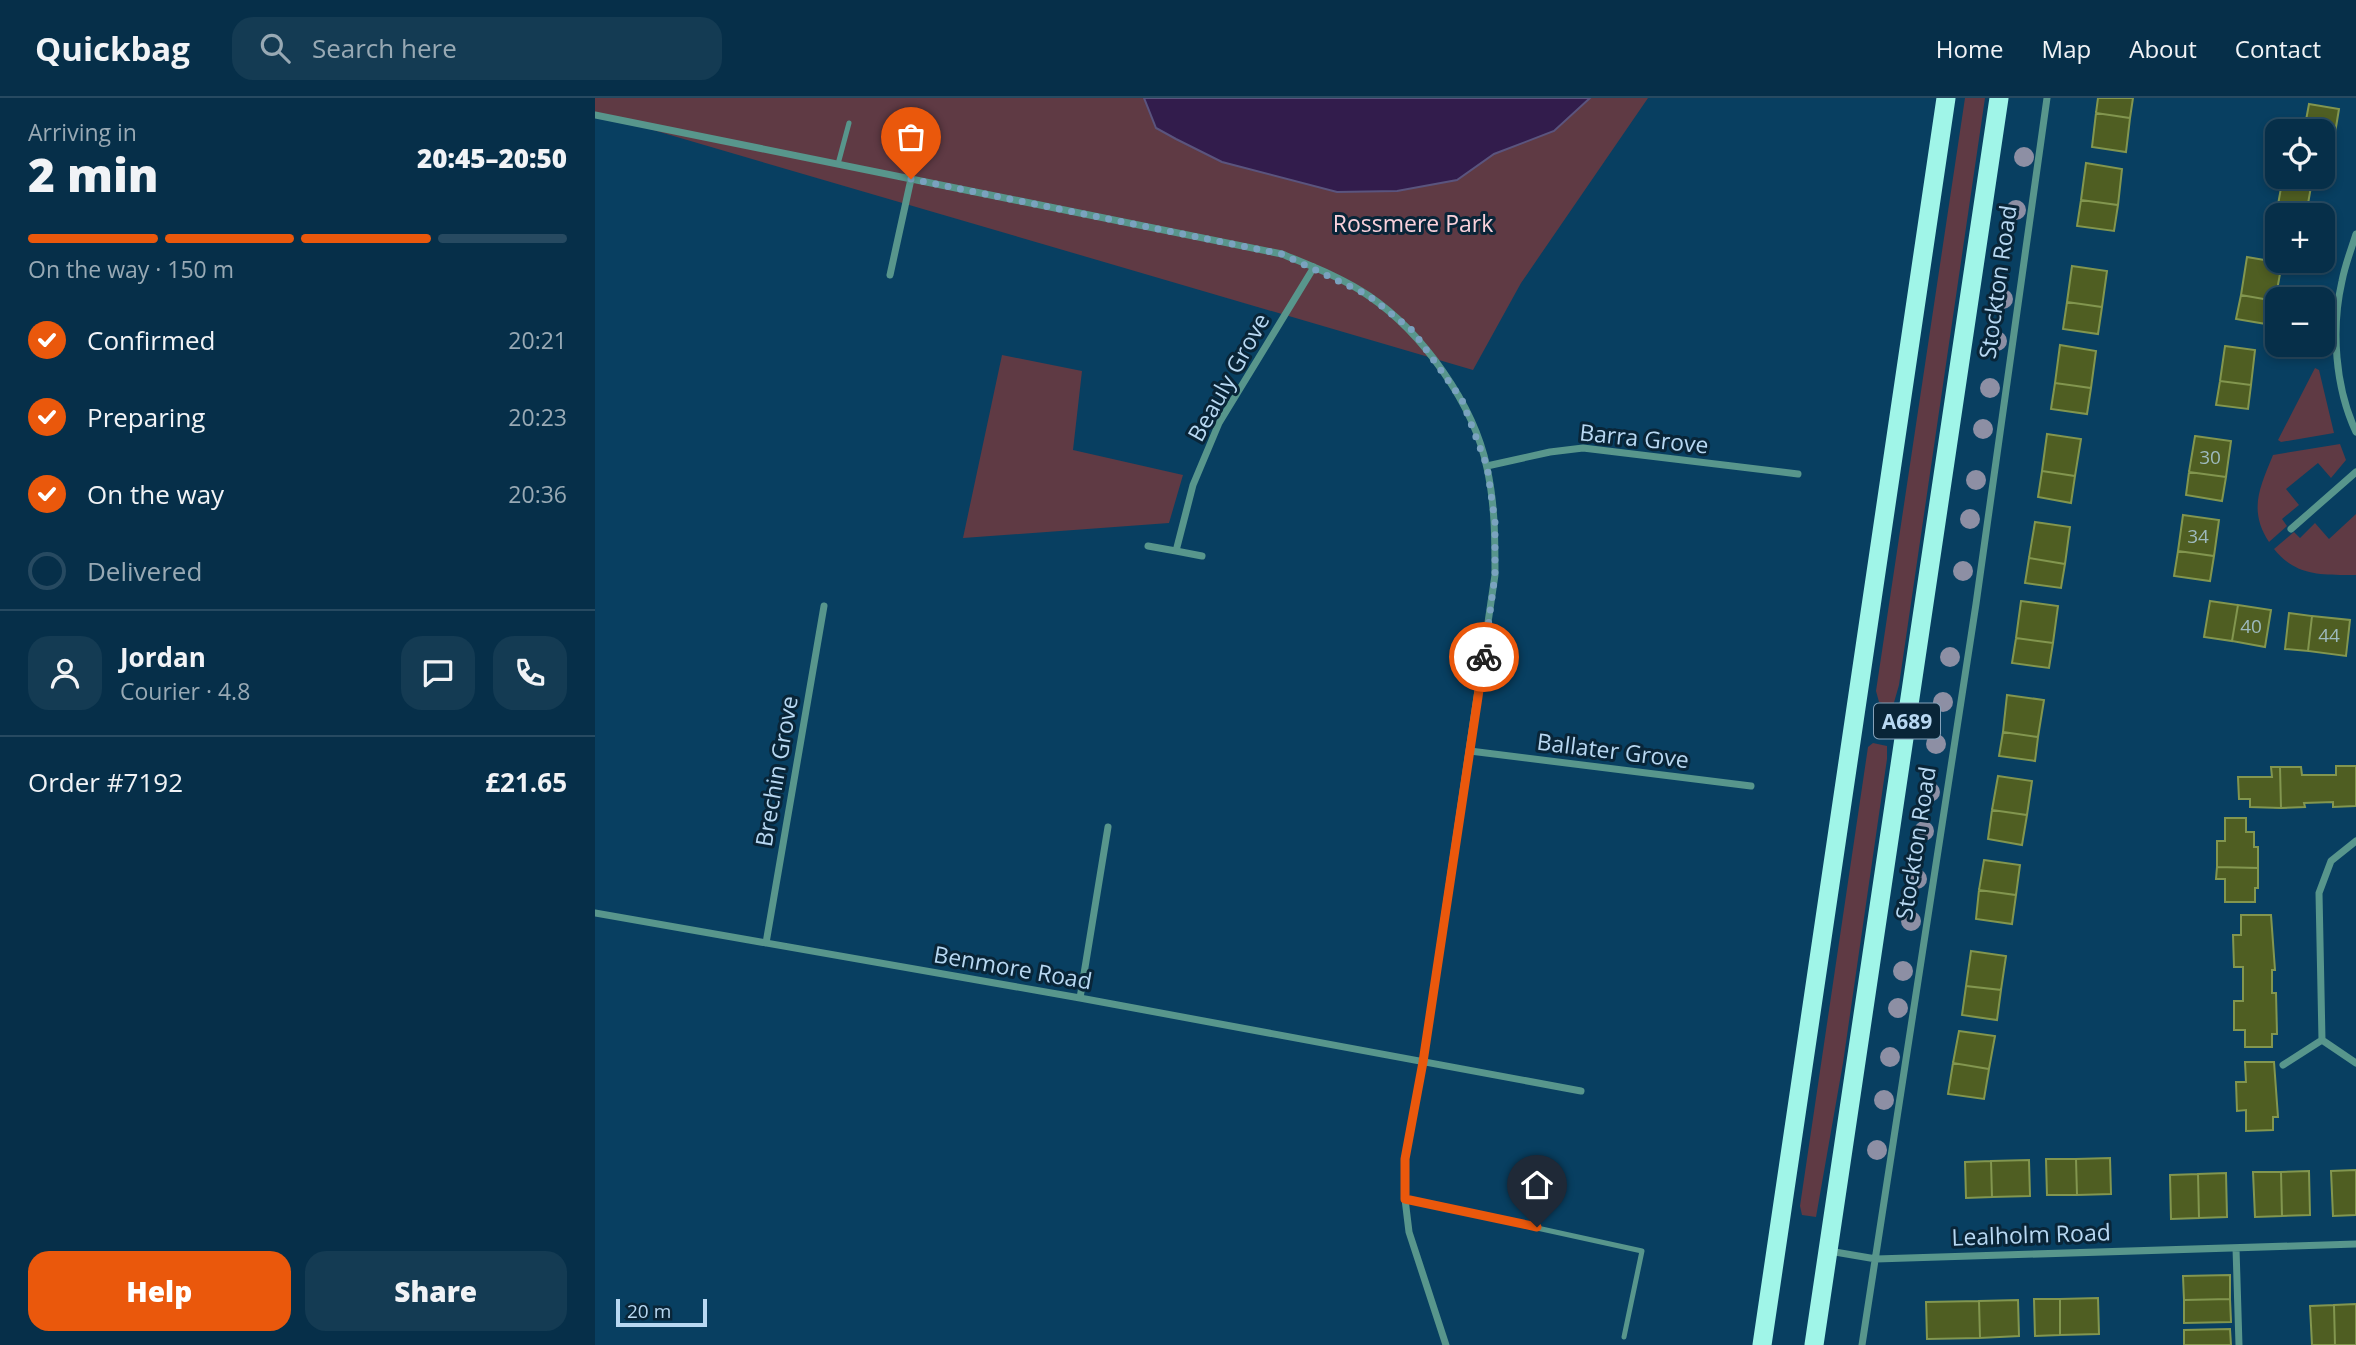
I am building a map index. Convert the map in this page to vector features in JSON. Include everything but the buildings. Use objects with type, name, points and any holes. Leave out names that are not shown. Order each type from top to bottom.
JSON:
[{"type":"highway","name":"A689","points":[[1762,1345],[1946,98]]},
{"type":"highway","name":"Stockton Road","points":[[1814,1345],[1999,98]]},
{"type":"street","name":"Stockton Road","points":[[1862,1345],[1976,604],[2047,98]]},
{"type":"street","points":[[595,115],[1282,254],[1368,295],[1413,331],[1462,400],[1487,466],[1495,522],[1495,575],[1423,1062],[1405,1159],[1405,1199],[1409,1232],[1445,1345]]},
{"type":"street","points":[[890,275],[911,179]]},
{"type":"street","points":[[2356,234],[2341,283],[2337,333],[2338,367],[2350,419],[2356,432]]},
{"type":"street","name":"Beauly Grove","points":[[1176,551],[1193,485],[1219,423],[1314,267]]},
{"type":"street","name":"Barra Grove","points":[[1487,466],[1550,452],[1583,448],[1797,474]]},
{"type":"street","points":[[2291,529],[2356,472]]},
{"type":"street","points":[[1148,546],[1202,556]]},
{"type":"street","name":"Brechin Grove","points":[[766,943],[824,606]]},
{"type":"street","name":"Ballater Grove","points":[[1470,751],[1751,786]]},
{"type":"street","points":[[1080,998],[1108,827]]},
{"type":"street","points":[[2322,1040],[2319,893],[2332,861],[2356,841]]},
{"type":"street","name":"Benmore Road","points":[[595,913],[1080,998],[1581,1091]]},
{"type":"street","points":[[2322,1040],[2356,1063]]},
{"type":"street","points":[[2283,1065],[2322,1040]]},
{"type":"street","name":"Lealholm Road","points":[[1829,1251],[1876,1259],[2356,1244]]},
{"type":"street","points":[[2236,1248],[2239,1345]]},
{"type":"lane","points":[[838,164],[849,123]]},
{"type":"lane","points":[[1405,1199],[1642,1251],[1624,1337]]},
{"type":"green space","name":"Rossmere Park","points":[[595,98],[1648,98],[1521,283],[1473,370],[595,113]]},
{"type":"green space","points":[[1965,98],[1985,98],[1899,685],[1893,706],[1879,702],[1876,691]]},
{"type":"green space","points":[[1002,355],[1082,371],[1073,450],[1183,475],[1169,523],[963,538]]},
{"type":"green space","points":[[2315,368],[2319,370],[2334,433],[2281,442],[2278,440]]},
{"type":"green space","points":[[2340,444],[2346,460],[2331,478],[2318,463],[2286,489],[2299,505],[2282,519],[2287,526],[2269,542],[2259,519],[2258,498],[2273,455]]},
{"type":"green space","points":[[2356,514],[2356,575],[2321,574],[2301,570],[2282,558],[2274,549],[2294,532],[2300,538],[2315,523],[2329,539]]},
{"type":"green space","points":[[1873,743],[1887,746],[1887,759],[1843,1063],[1816,1217],[1802,1215],[1800,1206],[1868,747]]},
{"type":"shaded area","points":[[1144,98],[1590,98],[1554,131],[1494,154],[1457,180],[1397,191],[1337,192],[1222,162],[1156,128]]},
{"type":"way so far","points":[[911,179],[1282,254],[1368,295],[1413,331],[1462,400],[1487,466],[1495,522],[1495,575],[1484,657]]},
{"type":"route","points":[[1484,657],[1423,1062],[1405,1159],[1405,1199],[1537,1227]]}]
